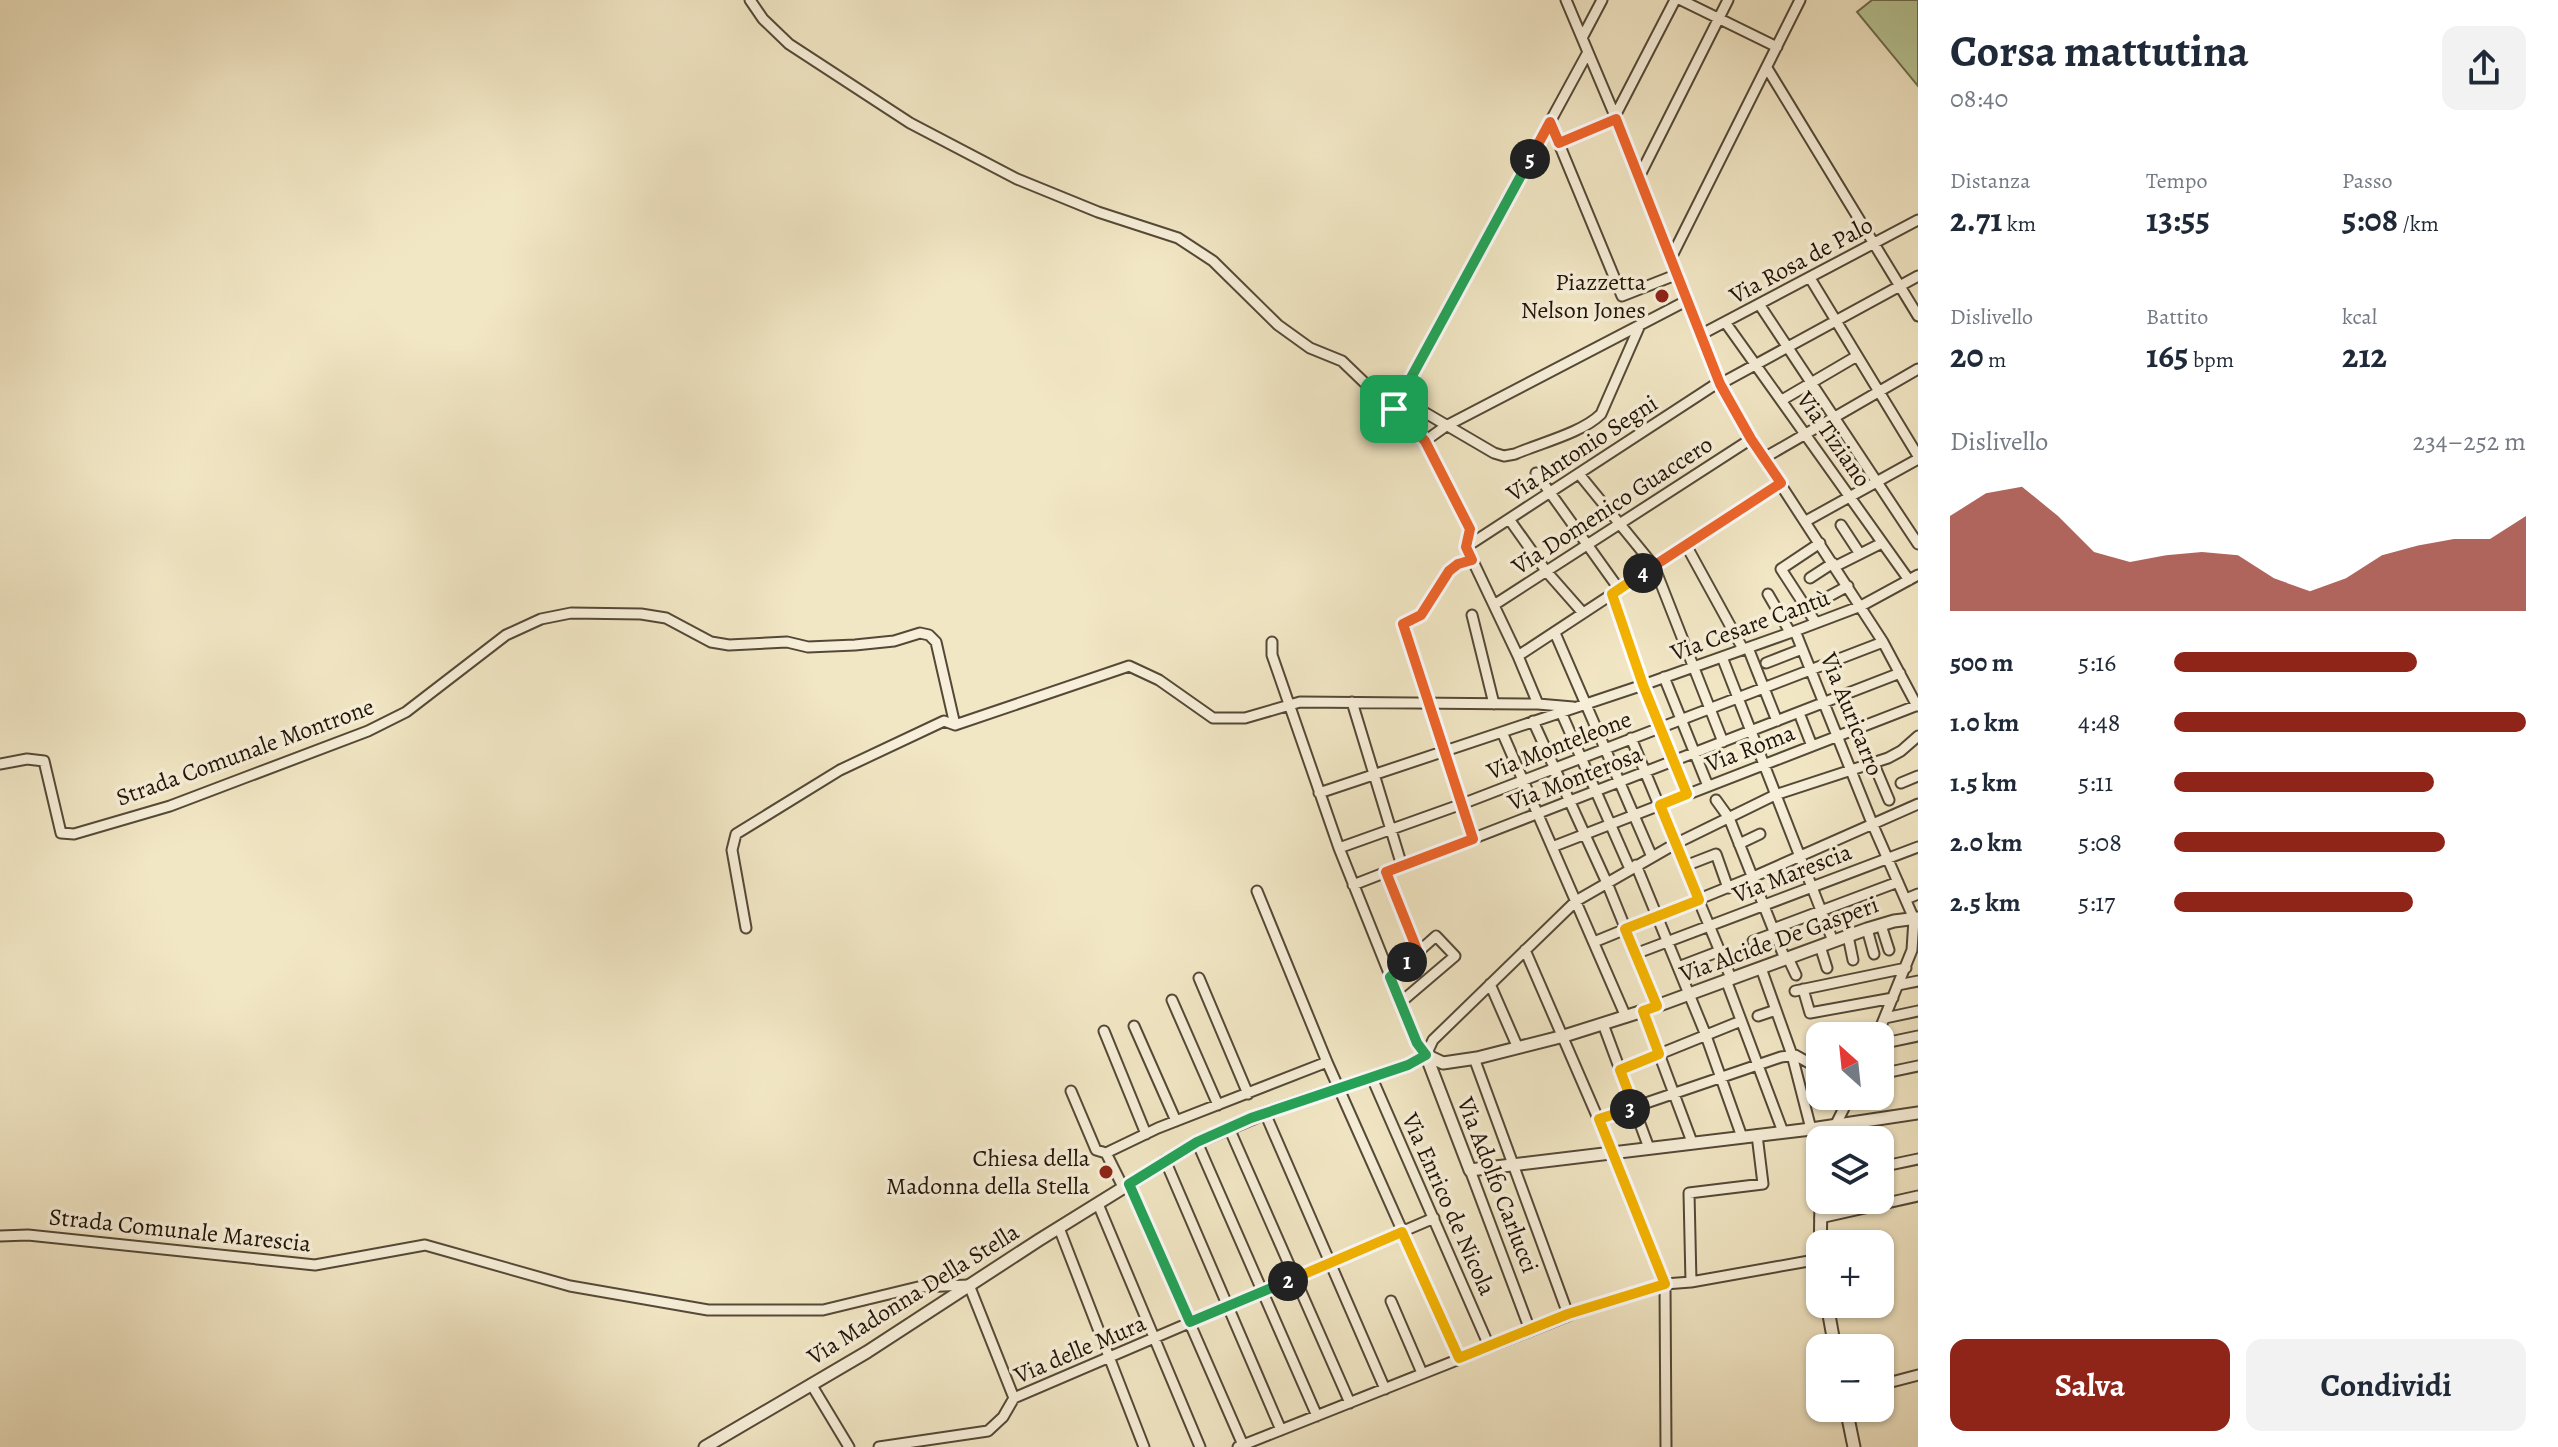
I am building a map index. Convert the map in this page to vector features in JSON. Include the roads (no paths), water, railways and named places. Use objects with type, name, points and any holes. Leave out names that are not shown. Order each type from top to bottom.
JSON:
[{"type":"street","points":[[750,0],[763,19],[789,44],[910,123],[1017,179],[1098,212],[1178,238],[1213,261],[1278,325],[1310,348],[1342,361],[1425,441],[1470,529],[1466,547],[1538,704]]},
{"type":"street","points":[[1566,0],[1720,383],[1751,439],[1861,606],[1918,705]]},
{"type":"street","points":[[1582,38],[1602,0]]},
{"type":"street","points":[[1559,143],[1615,117],[1678,0],[1777,47]]},
{"type":"street","points":[[1639,177],[1728,0]]},
{"type":"street","points":[[1671,258],[1800,0]]},
{"type":"street","points":[[1394,409],[1588,52]]},
{"type":"street","points":[[1767,68],[1918,316]]},
{"type":"street","points":[[1550,122],[1622,296],[1678,274]]},
{"type":"street","name":"Via Rosa de Palo","points":[[1702,334],[1918,220]]},
{"type":"street","name":"Via Antonio Segni","points":[[1466,547],[1720,383],[1918,276]]},
{"type":"street","points":[[1806,521],[1918,458],[1810,278]]},
{"type":"street","points":[[1425,441],[1446,426],[1688,300]]},
{"type":"street","points":[[1759,304],[1918,544]]},
{"type":"street","name":"Via Tiziano","points":[[1725,322],[1882,543],[1913,578]]},
{"type":"street","points":[[1400,398],[1494,453],[1504,456],[1515,454],[1595,421],[1601,414],[1640,325]]},
{"type":"street","points":[[1782,400],[1857,356]]},
{"type":"street","points":[[1764,458],[1918,369]]},
{"type":"street","name":"Via Domenico Guaccero","points":[[1494,605],[1751,439]]},
{"type":"street","points":[[1536,473],[1616,592],[1643,685],[1687,794]]},
{"type":"street","points":[[1579,474],[1654,566],[1723,742]]},
{"type":"street","points":[[1518,656],[1781,483]]},
{"type":"street","points":[[1509,519],[1546,571],[1583,613]]},
{"type":"street","points":[[1841,525],[1860,554]]},
{"type":"street","points":[[1816,623],[1781,569],[1820,543]]},
{"type":"street","points":[[1810,578],[1882,543]]},
{"type":"street","points":[[1686,545],[1745,648],[1777,721]]},
{"type":"street","points":[[1472,560],[1458,564],[1449,571],[1421,615],[1403,624],[1473,839]]},
{"type":"street","name":"Via Cesare Cantù","points":[[1319,793],[1792,632],[1861,606],[1913,578]]},
{"type":"street","points":[[1824,599],[1848,586]]},
{"type":"street","name":"Via Auricarro","points":[[1768,594],[1802,649],[1872,823],[1916,918],[1915,950],[1883,1022]]},
{"type":"street","name":"Strada Comunale Montrone","points":[[0,764],[27,759],[44,761],[61,833],[74,834],[170,806],[368,731],[406,712],[506,635],[541,619],[571,613],[641,614],[666,618],[711,642],[729,645],[787,642],[808,647],[855,645],[894,641],[920,633],[929,635],[936,642],[955,725]]},
{"type":"street","points":[[1472,615],[1494,704]]},
{"type":"street","points":[[1555,633],[1652,857]]},
{"type":"street","points":[[1272,642],[1272,655],[1339,848],[1417,1043],[1426,1055],[1433,1040],[1576,901],[1675,844],[1775,795],[1901,751],[1918,736]]},
{"type":"street","name":"Via Monteleone","points":[[1339,848],[1462,804],[1883,642]]},
{"type":"street","points":[[1766,663],[1802,649]]},
{"type":"street","points":[[1722,657],[1833,941]]},
{"type":"street","points":[[746,928],[732,850],[736,834],[840,770],[944,721],[955,725],[1129,666],[1159,680],[1213,718],[1245,718],[1300,702],[1573,707]]},
{"type":"street","name":"Via Monterosa","points":[[1353,885],[1900,673]]},
{"type":"street","points":[[1664,677],[1708,786]]},
{"type":"street","points":[[1352,702],[1402,866]]},
{"type":"street","name":"Via Roma","points":[[1552,847],[1708,786],[1741,779],[1764,765],[1918,705]]},
{"type":"street","points":[[1561,712],[1610,824],[1668,941],[1742,1137]]},
{"type":"street","points":[[1801,718],[1812,746]]},
{"type":"street","points":[[1533,721],[1607,883],[1657,1006]]},
{"type":"street","points":[[1502,732],[1626,1017]]},
{"type":"street","points":[[1631,738],[1720,951],[1741,1021],[1783,1132]]},
{"type":"street","points":[[1873,762],[1889,800]]},
{"type":"street","points":[[1901,783],[1918,776]]},
{"type":"street","points":[[1716,800],[1729,818],[1774,931],[1796,975]]},
{"type":"street","points":[[1594,942],[1728,888],[1872,823],[1917,808]]},
{"type":"street","points":[[1739,844],[1760,834]]},
{"type":"street","name":"Via Marescia","points":[[1635,954],[1918,847]]},
{"type":"street","points":[[1685,866],[1716,854],[1728,888]]},
{"type":"street","points":[[1386,872],[1418,952]]},
{"type":"street","points":[[1753,941],[1898,882]]},
{"type":"street","points":[[1257,891],[1327,1062],[1459,1358]]},
{"type":"street","points":[[1906,899],[1918,894]]},
{"type":"street","name":"Via Alcide De Gasperi","points":[[1426,1055],[1443,1063],[1564,1036],[1643,1011],[1867,929],[1916,918]]},
{"type":"street","points":[[1881,925],[1889,950]]},
{"type":"street","points":[[1867,929],[1874,954]]},
{"type":"street","points":[[1390,977],[1436,936],[1455,956],[1401,1002]]},
{"type":"street","points":[[1848,936],[1853,960]]},
{"type":"street","points":[[1820,946],[1827,968]]},
{"type":"street","points":[[1525,950],[1599,1119],[1665,1284],[1666,1447]]},
{"type":"street","points":[[1678,967],[1720,951]]},
{"type":"street","points":[[1761,968],[1792,1055],[1810,1126]]},
{"type":"street","points":[[1893,998],[1810,1013],[1799,990],[1906,968]]},
{"type":"street","points":[[1199,978],[1248,1094]]},
{"type":"street","points":[[1898,985],[1918,981]]},
{"type":"street","points":[[1490,984],[1518,1048]]},
{"type":"street","points":[[1172,1000],[1218,1105]]},
{"type":"street","points":[[1758,1016],[1776,1010]]},
{"type":"street","points":[[1643,1011],[1692,1142]]},
{"type":"street","points":[[1885,1018],[1918,1011]]},
{"type":"street","points":[[1620,1070],[1741,1021]]},
{"type":"street","points":[[1603,1024],[1649,1148]]},
{"type":"street","points":[[1134,1026],[1176,1121]]},
{"type":"street","points":[[1104,1031],[1146,1134]]},
{"type":"street","points":[[1894,1041],[1918,1036]]},
{"type":"street","name":"Via Madonna Della Stella","points":[[705,1447],[867,1352],[1197,1142],[1265,1113],[1372,1078],[1426,1055]]},
{"type":"street","name":"Via Adolfo Carlucci","points":[[1426,1055],[1530,1330]]},
{"type":"street","points":[[1599,1119],[1792,1055],[1806,1062]]},
{"type":"street","points":[[1474,1058],[1568,1314]]},
{"type":"street","points":[[1106,1153],[1176,1121],[1327,1062]]},
{"type":"street","points":[[1894,1071],[1918,1066]]},
{"type":"street","name":"Via Enrico de Nicola","points":[[1372,1078],[1489,1346]]},
{"type":"street","points":[[1071,1091],[1096,1150],[1106,1153],[1126,1186],[1190,1322],[1240,1446],[1568,1314],[1665,1284],[1806,1262]]},
{"type":"street","points":[[1835,1126],[1843,1110]]},
{"type":"street","points":[[1265,1113],[1385,1389]]},
{"type":"street","points":[[1835,1126],[1918,1113]]},
{"type":"street","points":[[1229,1128],[1350,1403]]},
{"type":"street","points":[[1470,1170],[1806,1130]]},
{"type":"street","points":[[1691,1282],[1689,1193],[1763,1184],[1757,1135]]},
{"type":"street","points":[[1197,1142],[1317,1416]]},
{"type":"street","points":[[1894,1164],[1918,1159]]},
{"type":"street","points":[[1165,1160],[1281,1430]]},
{"type":"street","points":[[1820,1218],[1918,1196]]},
{"type":"street","points":[[1098,1204],[1200,1447]]},
{"type":"street","points":[[1820,1214],[1820,1230]]},
{"type":"street","name":"Via delle Mura","points":[[879,1447],[988,1431],[1003,1417],[1014,1398],[1434,1218]]},
{"type":"street","points":[[1059,1228],[1144,1447]]},
{"type":"street","name":"Strada Comunale Marescia","points":[[0,1236],[28,1235],[315,1265],[425,1245],[570,1286],[708,1310],[823,1310],[918,1287],[969,1285]]},
{"type":"street","points":[[969,1285],[1014,1398]]},
{"type":"street","points":[[1391,1301],[1422,1373]]},
{"type":"street","points":[[1894,1381],[1918,1375]]},
{"type":"street","points":[[811,1384],[849,1447]]},
{"type":"street","points":[[1849,1422],[1854,1447]]},
{"type":"place","name":"Piazzetta Nelson Jones","points":[[1662,296]]},
{"type":"place","name":"Chiesa della Madonna della Stella","points":[[1106,1172]]}]
